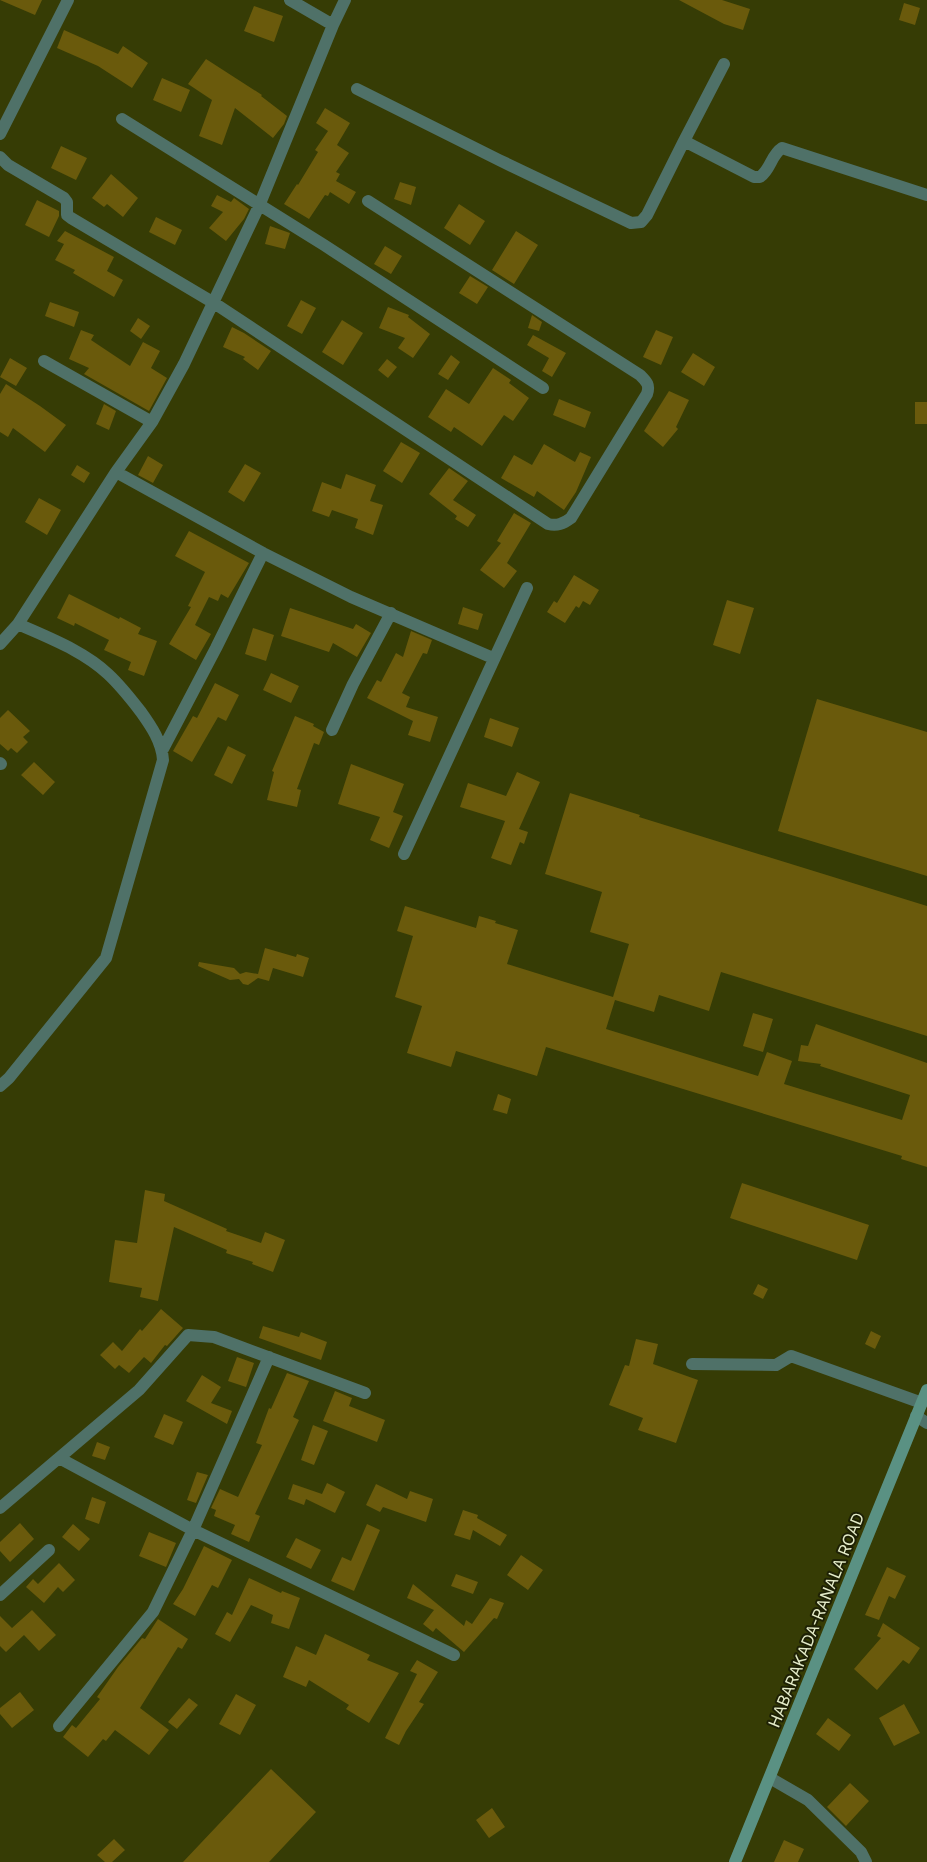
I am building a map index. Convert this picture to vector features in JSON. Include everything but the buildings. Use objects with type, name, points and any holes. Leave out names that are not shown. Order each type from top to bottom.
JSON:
[{"type":"main road","name":"HABARAKADA-RANALA ROAD","points":[[735,1862],[922,1420],[922,1403],[927,1390]]},
{"type":"street","points":[[0,134],[68,0]]},
{"type":"street","points":[[290,0],[333,25]]},
{"type":"street","points":[[0,644],[18,624],[116,472],[152,422],[184,364],[259,206],[345,0]]},
{"type":"street","points":[[357,89],[499,160],[631,222],[641,222],[647,215],[724,64]]},
{"type":"street","points":[[122,119],[324,245],[543,388]]},
{"type":"street","points":[[684,141],[754,176],[760,177],[767,173],[776,152],[782,148],[927,195]]},
{"type":"street","points":[[0,157],[8,165],[64,198],[67,202],[67,215],[71,218],[214,304],[548,524],[564,524],[570,518],[647,394],[649,387],[647,382],[640,375],[368,201]]},
{"type":"street","points":[[44,361],[152,422]]},
{"type":"street","points":[[116,472],[263,552],[352,597],[493,658]]},
{"type":"street","points":[[162,749],[216,648],[263,552]]},
{"type":"street","points":[[404,854],[527,588]]},
{"type":"street","points":[[332,730],[353,684],[391,613]]},
{"type":"street","points":[[0,1086],[9,1078],[106,958],[163,760],[162,749],[148,720],[107,673],[78,652],[18,624]]},
{"type":"street","points":[[0,1508],[140,1390],[188,1335],[214,1337],[365,1393]]},
{"type":"street","points":[[692,1364],[776,1365],[791,1356],[922,1403]]},
{"type":"street","points":[[59,1726],[153,1612],[193,1530],[269,1357]]},
{"type":"street","points":[[60,1458],[193,1530],[454,1655]]},
{"type":"street","points":[[0,1596],[49,1550]]},
{"type":"street","points":[[770,1778],[808,1800],[861,1852],[866,1862]]}]
